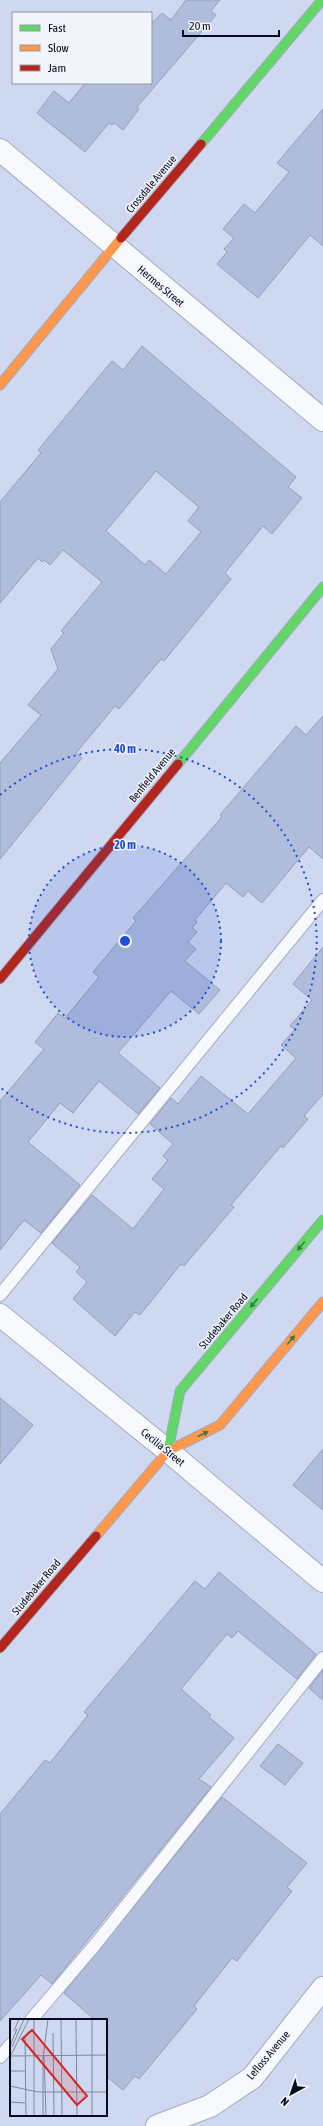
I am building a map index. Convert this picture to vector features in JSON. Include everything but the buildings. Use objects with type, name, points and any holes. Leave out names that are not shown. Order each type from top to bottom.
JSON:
[{"type":"street","name":"Crossdale Avenue","points":[[0,385],[114,246],[322,0]]},
{"type":"street","name":"Hermes Street","points":[[0,150],[323,420]]},
{"type":"street","name":"Benfield Avenue","points":[[0,979],[323,587]]},
{"type":"street","name":"Studebaker Road","points":[[168,1451],[180,1391],[323,1220]]},
{"type":"street","name":"Studebaker Road","points":[[0,1648],[168,1451],[220,1425],[323,1302]]},
{"type":"street","name":"Cecilia Street","points":[[0,1315],[168,1451],[323,1581]]},
{"type":"street","name":"Lefloss Avenue","points":[[157,2126],[210,2106],[252,2078],[323,1988]]},
{"type":"lane","points":[[0,1295],[323,900]]},
{"type":"lane","points":[[32,2019],[94,1946],[323,1658]]},
{"type":"lane","points":[[0,2057],[10,2045]]},
{"type":"traffic: fast","points":[[201,144],[322,0]]},
{"type":"traffic: fast","points":[[178,764],[323,587]]},
{"type":"traffic: fast","points":[[168,1451],[180,1391],[323,1220]]},
{"type":"traffic: slow","points":[[0,385],[121,238]]},
{"type":"traffic: slow","points":[[96,1536],[168,1451],[220,1425],[323,1302]]},
{"type":"traffic: jam","points":[[121,238],[201,144]]},
{"type":"traffic: jam","points":[[0,979],[178,764]]},
{"type":"traffic: jam","points":[[0,1648],[96,1536]]}]
